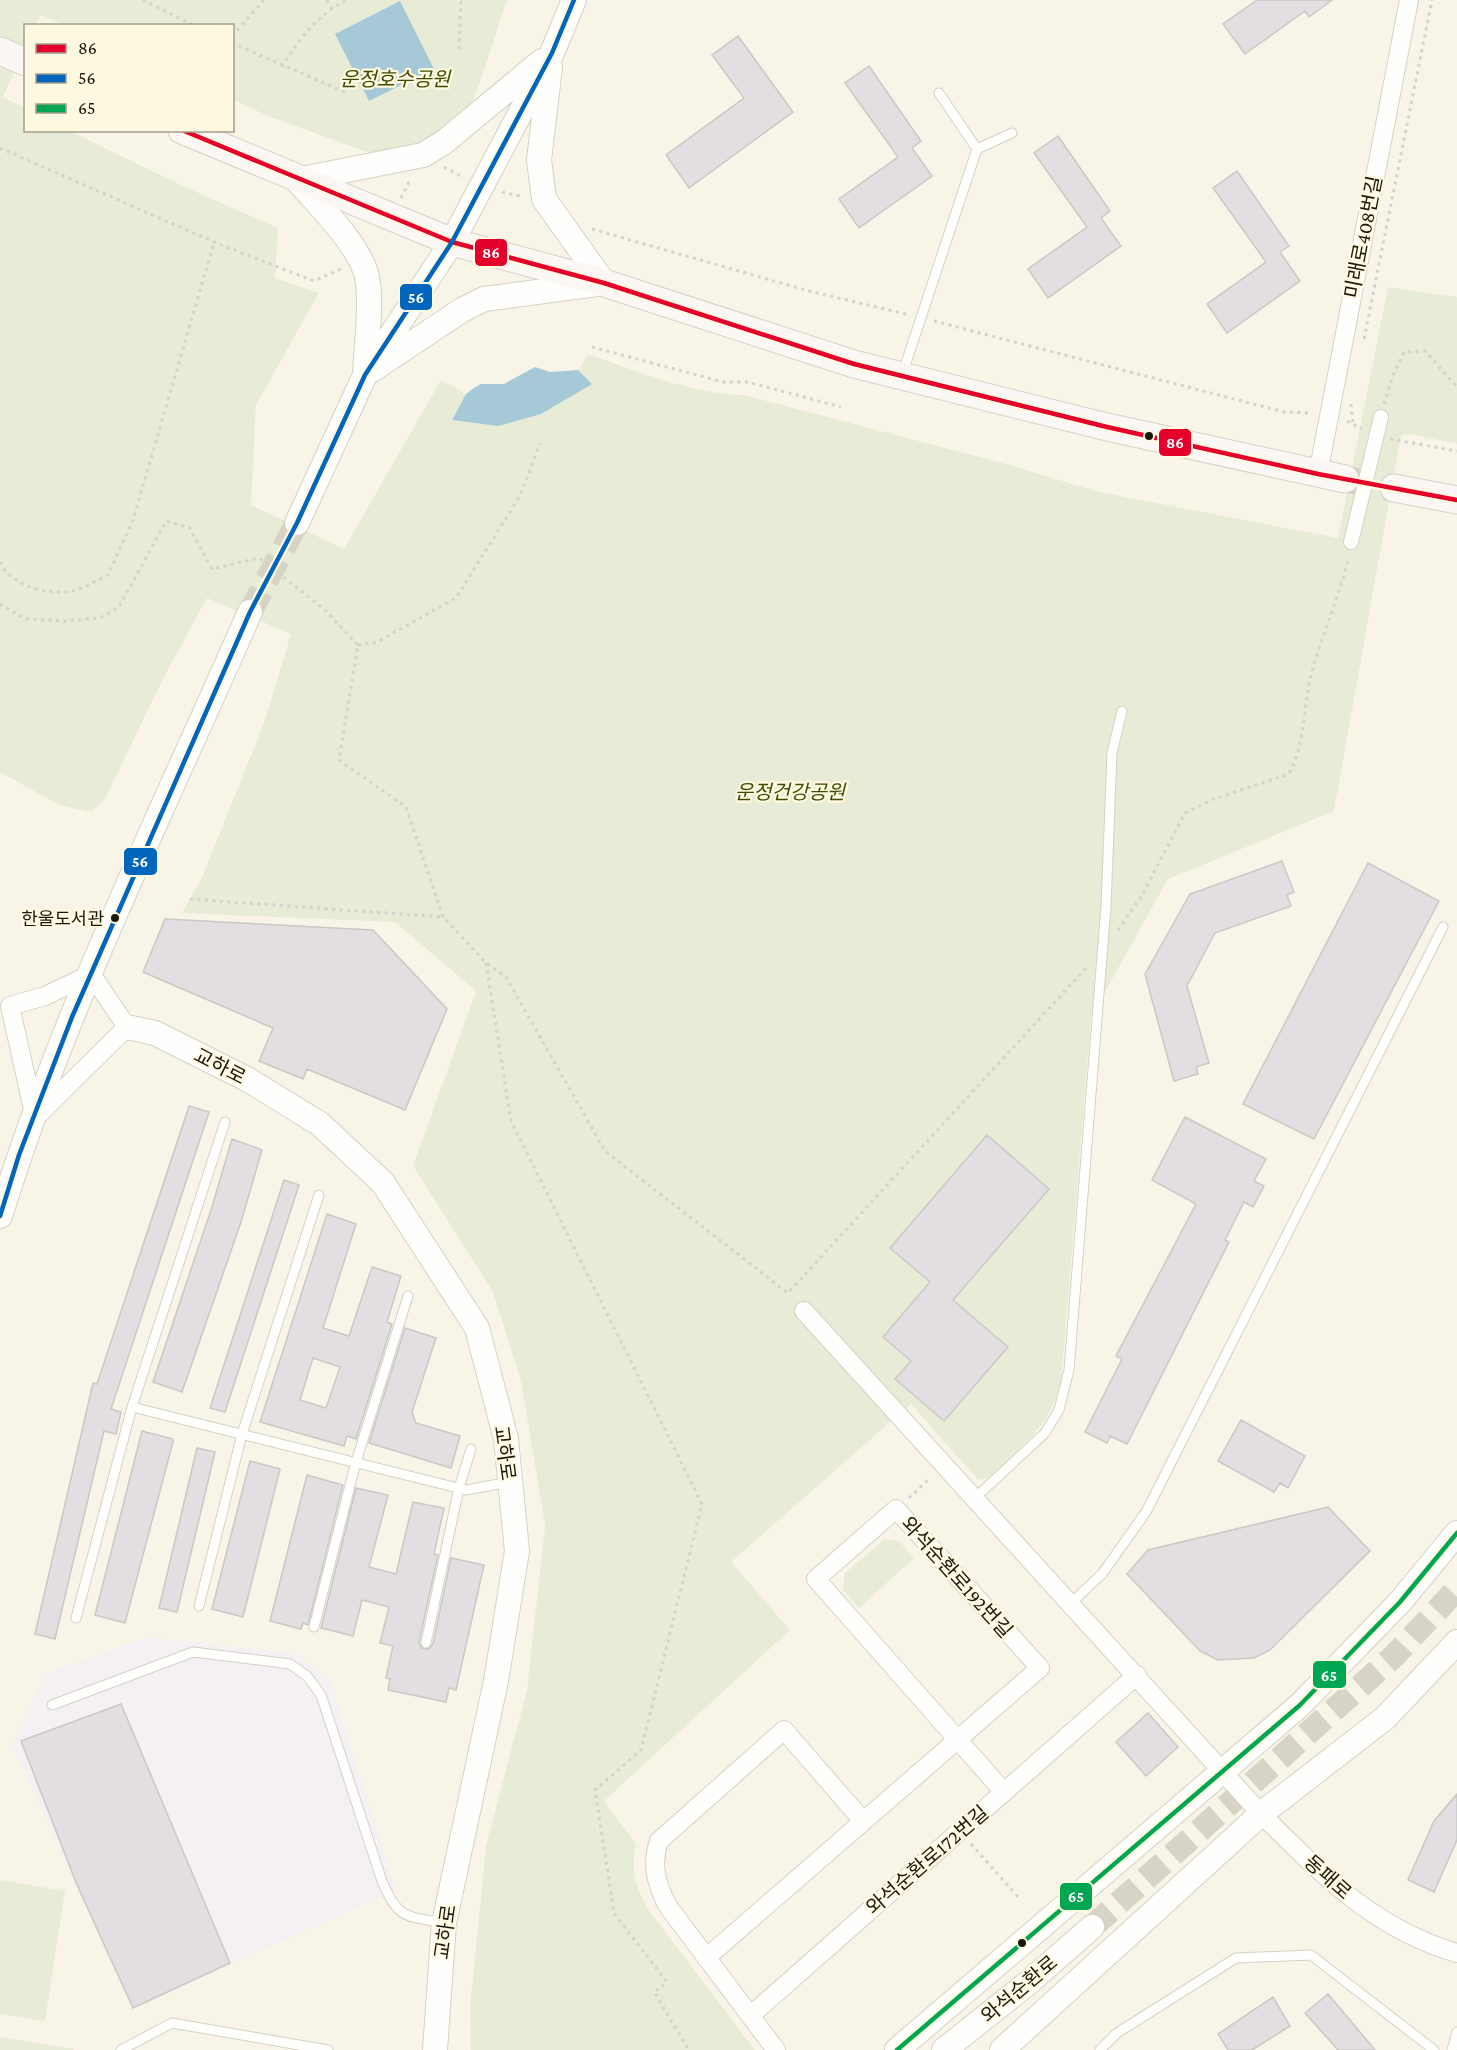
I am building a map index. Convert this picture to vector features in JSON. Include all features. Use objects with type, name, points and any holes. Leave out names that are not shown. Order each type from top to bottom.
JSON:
[{"type":"main road","points":[[187,132],[297,180],[452,242],[604,283],[901,377],[1345,479]]},
{"type":"main road","points":[[1394,488],[1457,500]]},
{"type":"street","points":[[297,523],[365,375],[452,242],[552,53],[574,0]]},
{"type":"street","name":"미래로408번길","points":[[1318,474],[1409,0]]},
{"type":"street","points":[[365,375],[367,275],[361,259],[297,180],[422,156],[443,143],[552,53]]},
{"type":"street","points":[[365,375],[462,310],[484,299],[604,283],[547,203],[539,180],[539,160],[552,53]]},
{"type":"street","points":[[1352,542],[1380,417]]},
{"type":"street","points":[[0,1216],[19,1155],[72,1017],[250,612]]},
{"type":"street","points":[[35,1118],[5,1005],[45,996],[91,974]]},
{"type":"street","points":[[35,1118],[127,1027],[91,974]]},
{"type":"street","name":"교하로","points":[[127,1027],[155,1033],[247,1079],[320,1124],[383,1184],[477,1328],[506,1439],[517,1551],[496,1681],[444,1923],[435,2050]]},
{"type":"street","points":[[804,1311],[1223,1769]]},
{"type":"street","name":"와석순환로192번길","points":[[706,1958],[958,1740],[1040,1668],[896,1509],[816,1579],[958,1740],[1004,1792]]},
{"type":"street","points":[[897,2050],[1300,1705],[1400,1602],[1457,1533]]},
{"type":"street","points":[[1002,2050],[1262,1814],[1385,1718],[1457,1642]]},
{"type":"street","name":"와석순환로172번길","points":[[750,2016],[1137,1675]]},
{"type":"street","points":[[776,2050],[667,1905],[656,1881],[653,1857],[659,1841],[784,1730],[863,1821]]},
{"type":"street","name":"동패로","points":[[1223,1769],[1262,1814],[1332,1884],[1368,1912],[1408,1934],[1457,1953]]},
{"type":"street","name":"와석순환로","points":[[944,2050],[1029,1983],[1092,1927]]},
{"type":"lane","points":[[939,93],[977,149]]},
{"type":"lane","points":[[901,377],[977,149],[1012,133]]},
{"type":"lane","points":[[975,1498],[1045,1433],[1059,1410],[1069,1370],[1103,951],[1112,753],[1122,711]]},
{"type":"lane","points":[[1071,1603],[1102,1574],[1146,1512],[1443,927]]},
{"type":"lane","points":[[76,1618],[132,1407],[225,1122]]},
{"type":"lane","points":[[199,1606],[242,1434],[320,1195]]},
{"type":"lane","points":[[314,1627],[356,1462],[408,1296]]},
{"type":"lane","points":[[132,1407],[466,1490],[510,1482]]},
{"type":"lane","points":[[426,1643],[459,1488],[471,1449]]},
{"type":"lane","points":[[52,1705],[193,1653],[290,1664],[307,1676],[321,1695],[381,1881],[392,1905],[407,1917],[444,1923]]},
{"type":"lane","points":[[1100,2050],[1117,2033],[1236,1958],[1311,1955],[1434,2050]]},
{"type":"lane","points":[[122,2050],[172,2023],[292,2047],[328,2050]]},
{"type":"lane","points":[[1452,2050],[1457,2032]]},
{"type":"path","points":[[142,0],[191,24]]},
{"type":"path","points":[[234,34],[264,0]]},
{"type":"path","points":[[327,0],[332,9]]},
{"type":"path","points":[[282,67],[300,38],[332,9],[347,0]]},
{"type":"path","points":[[459,49],[461,0]]},
{"type":"path","points":[[1363,345],[1432,0]]},
{"type":"path","points":[[234,44],[282,67],[346,93]]},
{"type":"path","points":[[0,148],[214,242],[314,281],[361,259]]},
{"type":"path","points":[[392,218],[422,156],[481,187],[547,203]]},
{"type":"path","points":[[584,223],[593,229],[809,291],[1284,412],[1329,416],[1353,423],[1369,433]]},
{"type":"path","points":[[0,562],[3,569],[24,586],[64,592],[78,589],[108,575],[133,519],[214,242]]},
{"type":"path","points":[[592,347],[723,382],[748,382],[841,407]]},
{"type":"path","points":[[1380,417],[1392,375],[1404,352],[1425,351],[1457,387]]},
{"type":"path","points":[[1351,402],[1353,423]]},
{"type":"path","points":[[1389,439],[1457,451]]},
{"type":"path","points":[[358,645],[377,642],[456,598],[520,496],[540,443]]},
{"type":"path","points":[[0,604],[26,619],[66,621],[100,618],[119,607],[166,521],[190,528],[212,569],[259,558],[323,608],[358,645]]},
{"type":"path","points":[[358,645],[339,760],[406,807],[444,917],[486,963],[506,977],[605,1151],[788,1293],[1103,951],[1141,897],[1185,813],[1215,799],[1289,774],[1298,758],[1312,673],[1342,585],[1352,542]]},
{"type":"path","points":[[190,899],[444,917]]},
{"type":"path","points":[[486,963],[511,1121],[702,1504],[641,1750],[595,1790],[614,1913],[667,1982],[654,1992],[689,2050]]},
{"type":"path","points":[[896,1509],[945,1465]]},
{"type":"path","points":[[960,1831],[1020,1899]]},
{"type":"shaded area","points":[[147,1637],[296,1654],[330,1680],[396,1890],[133,2008],[12,1745],[45,1674]]},
{"type":"green space","name":"운정건강공원","points":[[0,0],[507,0],[477,89],[463,121],[455,131],[381,157],[273,118],[234,100],[234,24],[62,24],[41,15],[36,24],[24,24],[24,50],[3,97],[24,108],[24,132],[72,132],[185,187],[278,228],[275,278],[319,293],[256,405],[251,505],[344,549],[441,380],[466,394],[452,419],[591,383],[578,370],[588,354],[684,386],[724,394],[744,395],[1006,464],[1099,492],[1338,538],[1388,287],[1457,297],[1457,444],[1410,434],[1401,435],[1334,811],[1168,879],[1091,1017],[1061,1383],[1049,1412],[1041,1425],[1022,1446],[988,1478],[978,1480],[911,1404],[889,1423],[731,1562],[790,1630],[604,1801],[636,1844],[635,1877],[647,1908],[755,2050],[471,2050],[470,2007],[486,1846],[527,1690],[545,1526],[521,1381],[493,1292],[413,1166],[476,991],[395,922],[182,913],[201,880],[264,723],[291,634],[207,598],[162,681],[105,799],[91,812],[59,805],[0,772]]},
{"type":"green space","points":[[885,1539],[899,1541],[914,1558],[859,1608],[843,1590],[845,1573]]},
{"type":"green space","points":[[0,1880],[65,1891],[45,2021],[0,2014]]},
{"type":"green space","points":[[0,2037],[74,2049],[74,2050],[0,2050]]},
{"type":"water","points":[[400,1],[434,69],[369,101],[335,34]]},
{"type":"water","points":[[535,367],[550,372],[578,370],[592,384],[541,414],[498,426],[452,420],[466,394],[474,388],[481,384],[504,384]]},
{"type":"building","points":[[1257,0],[1332,0],[1309,17],[1305,11],[1245,54],[1223,24]]},
{"type":"building","points":[[738,36],[793,112],[689,188],[666,155],[744,98],[712,55]]},
{"type":"building","points":[[869,66],[921,141],[912,148],[932,176],[859,228],[839,199],[898,157],[845,83]]},
{"type":"building","points":[[1058,136],[1110,211],[1101,218],[1121,246],[1048,298],[1028,269],[1087,227],[1034,153]]},
{"type":"building","points":[[1237,171],[1289,246],[1280,252],[1300,281],[1227,333],[1207,304],[1266,262],[1213,188]]},
{"type":"building","points":[[1282,861],[1294,892],[1287,895],[1291,906],[1215,933],[1187,986],[1209,1063],[1196,1067],[1198,1074],[1174,1081],[1145,974],[1190,894]]},
{"type":"building","points":[[1368,863],[1439,901],[1314,1139],[1243,1104]]},
{"type":"building","name":"한울도서관","points":[[165,919],[373,930],[447,1009],[405,1110],[307,1069],[303,1079],[259,1061],[273,1028],[143,972]]},
{"type":"building","points":[[189,1106],[209,1112],[111,1409],[121,1412],[116,1434],[104,1431],[55,1639],[35,1634],[93,1383],[97,1384]]},
{"type":"building","points":[[1185,1117],[1266,1159],[1254,1181],[1264,1186],[1253,1207],[1244,1202],[1225,1240],[1229,1242],[1127,1444],[1110,1436],[1107,1443],[1085,1432],[1122,1359],[1116,1356],[1196,1204],[1152,1180]]},
{"type":"building","points":[[987,1135],[1049,1189],[953,1300],[1008,1347],[944,1421],[895,1379],[911,1361],[883,1337],[930,1282],[890,1248]]},
{"type":"building","points":[[232,1139],[262,1150],[241,1222],[182,1392],[153,1382],[212,1207]]},
{"type":"building","points":[[284,1180],[299,1185],[225,1412],[210,1408]]},
{"type":"building","points":[[327,1214],[356,1224],[323,1328],[349,1336],[372,1267],[401,1276],[387,1322],[392,1324],[356,1439],[347,1436],[344,1446],[260,1422]],"holes":[[[313,1358],[340,1367],[326,1408],[300,1400]]]},
{"type":"building","points":[[405,1328],[436,1338],[412,1412],[416,1423],[460,1436],[451,1468],[369,1443]]},
{"type":"building","points":[[1241,1420],[1305,1456],[1288,1488],[1280,1483],[1274,1492],[1218,1461]]},
{"type":"building","points":[[142,1431],[173,1439],[173,1442],[125,1623],[95,1615]]},
{"type":"building","points":[[197,1448],[215,1452],[177,1612],[159,1608]]},
{"type":"building","points":[[250,1461],[280,1469],[243,1617],[212,1609]]},
{"type":"building","points":[[307,1475],[343,1485],[308,1625],[303,1623],[301,1629],[270,1621]]},
{"type":"building","points":[[356,1488],[388,1495],[369,1567],[396,1574],[413,1502],[444,1508],[434,1554],[438,1555],[419,1642],[422,1648],[429,1649],[433,1644],[451,1558],[484,1565],[456,1690],[449,1688],[446,1702],[388,1690],[390,1679],[386,1678],[393,1646],[380,1643],[389,1607],[362,1600],[353,1636],[321,1628]]},
{"type":"building","points":[[1328,1507],[1370,1551],[1270,1650],[1254,1658],[1218,1660],[1200,1651],[1127,1574],[1148,1550]]},
{"type":"building","points":[[121,1704],[230,1963],[133,2008],[77,1885],[21,1741]]},
{"type":"building","points":[[1148,1713],[1178,1747],[1146,1776],[1116,1742]]},
{"type":"building","points":[[1457,1794],[1457,1840],[1434,1892],[1408,1880],[1434,1821]]},
{"type":"building","points":[[1328,1994],[1375,2050],[1338,2050],[1305,2013]]},
{"type":"building","points":[[1273,1997],[1290,2026],[1252,2050],[1228,2050],[1218,2034]]},
{"type":"tunnel","points":[[1345,479],[1394,488]]},
{"type":"tunnel","points":[[250,612],[297,523]]},
{"type":"tunnel","points":[[1092,1927],[1394,1656],[1457,1589]]},
{"type":"transit line","name":"56","points":[[0,1216],[19,1155],[72,1017],[250,612],[297,523],[365,375],[452,242],[552,53],[574,0]]},
{"type":"transit line","name":"86","points":[[187,132],[452,242],[604,283],[854,364],[1107,427],[1318,474],[1457,500]]},
{"type":"transit line","name":"65","points":[[897,2050],[1300,1705],[1400,1602],[1457,1533]]},
{"type":"place","name":"한울도서관","points":[[115,918]]},
{"type":"park label","name":"운정호수공원","points":[[395,79]]}]
